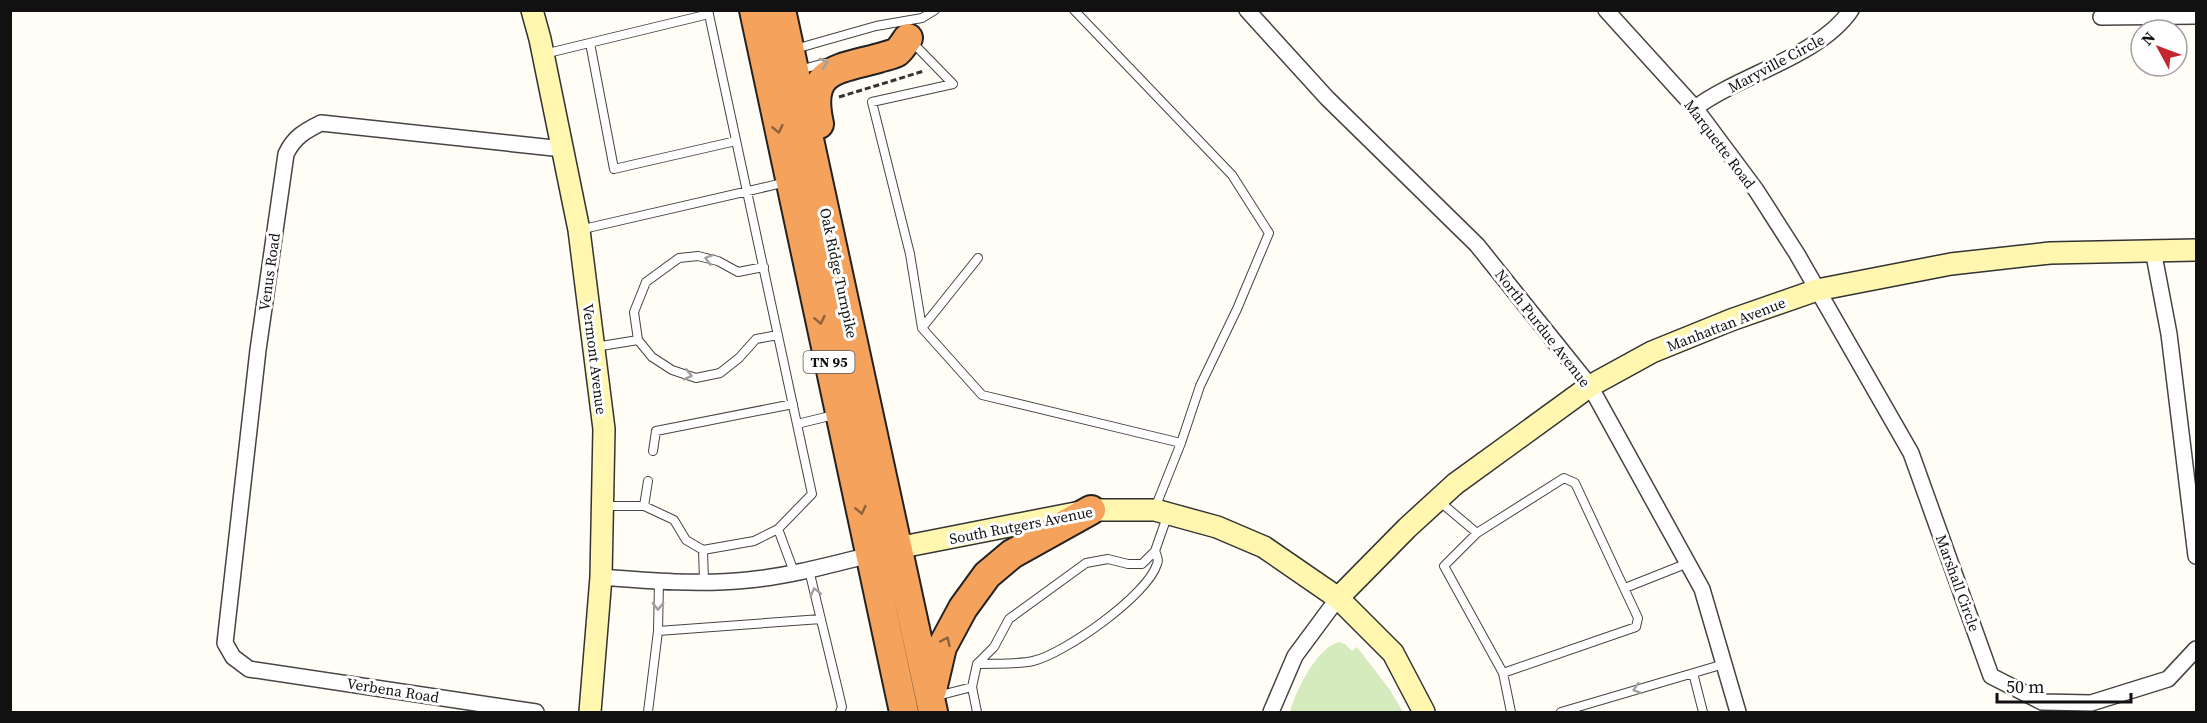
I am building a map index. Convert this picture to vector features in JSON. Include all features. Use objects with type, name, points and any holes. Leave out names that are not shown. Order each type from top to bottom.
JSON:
[{"type":"highway","name":"Oak Ridge Turnpike","points":[[753,10],[779,65],[854,410],[884,551],[904,712]]},
{"type":"highway","name":"Oak Ridge Turnpike","points":[[779,65],[781,10]]},
{"type":"highway","points":[[840,280],[839,214],[816,110],[816,93],[821,81],[837,69],[897,52],[912,27]]},
{"type":"highway","name":"Oak Ridge Turnpike","points":[[803,179],[840,280],[854,410]]},
{"type":"highway","points":[[932,705],[942,647],[963,608],[987,575],[1011,554],[1091,510]]},
{"type":"highway","name":"Oak Ridge Turnpike","points":[[884,551],[932,705]]},
{"type":"street","name":"Vermont Avenue","points":[[532,10],[579,231],[604,429],[601,577],[590,712]]},
{"type":"street","name":"North Purdue Avenue","points":[[1247,10],[1327,98],[1478,245],[1590,386],[1702,589],[1737,712]]},
{"type":"street","name":"Marquette Road","points":[[1606,10],[1695,108],[1756,190],[1817,290]]},
{"type":"street","name":"Maryville Circle","points":[[1695,108],[1748,77],[1820,42],[1834,31],[1851,10]]},
{"type":"street","points":[[2101,17],[2196,16]]},
{"type":"street","name":"Venus Road","points":[[249,669],[233,657],[225,643],[261,326],[286,154],[289,147],[300,133],[321,123],[563,149]]},
{"type":"street","points":[[2153,250],[2169,334],[2196,556]]},
{"type":"street","name":"Manhattan Avenue","points":[[1338,598],[1407,528],[1455,484],[1590,386],[1652,352],[1731,320],[1817,290],[1951,264],[2050,253],[2196,250]]},
{"type":"street","name":"Marshall Circle","points":[[1817,290],[1911,453],[1991,676],[2042,702],[2091,703],[2168,679],[2196,649]]},
{"type":"street","name":"South Rutgers Avenue","points":[[884,551],[1091,510],[1161,512],[1217,527],[1264,547],[1338,598],[1393,653],[1424,712]]},
{"type":"street","points":[[601,577],[659,581],[748,580],[802,571],[884,551]]},
{"type":"street","points":[[1271,712],[1295,656],[1338,598]]},
{"type":"street","name":"Verbena Road","points":[[249,669],[536,712]]},
{"type":"lane","points":[[779,65],[876,26],[912,27],[935,10]]},
{"type":"lane","points":[[978,664],[1033,661],[1064,648],[1136,595],[1153,575],[1159,561],[1155,551],[1161,512],[1200,386],[1237,309],[1269,233],[1232,175],[1074,10]]},
{"type":"lane","points":[[543,54],[708,13],[812,494],[778,529],[754,541],[703,550],[686,540],[674,520],[644,506],[602,506]]},
{"type":"lane","points":[[912,27],[936,67],[953,84],[872,102],[910,254],[922,328],[982,395],[1181,443]]},
{"type":"lane","points":[[590,43],[614,169],[736,141]]},
{"type":"lane","points":[[779,65],[835,60]]},
{"type":"lane","points":[[579,231],[803,179]]},
{"type":"lane","points":[[764,267],[738,272],[718,261],[698,256],[679,258],[646,282],[634,312],[638,339],[652,357],[672,370],[696,378],[720,373],[756,339],[778,335]]},
{"type":"lane","points":[[922,328],[978,258]]},
{"type":"lane","points":[[593,347],[638,339]]},
{"type":"lane","points":[[653,451],[656,431],[793,404]]},
{"type":"lane","points":[[797,424],[854,410]]},
{"type":"lane","points":[[1503,673],[1636,627],[1638,618],[1575,483],[1564,478],[1477,533],[1444,566],[1503,673],[1511,712]]},
{"type":"lane","points":[[644,506],[648,482]]},
{"type":"lane","points":[[1438,500],[1477,533]]},
{"type":"lane","points":[[778,529],[802,571],[821,619],[842,707],[840,712]]},
{"type":"lane","points":[[703,550],[704,581]]},
{"type":"lane","points":[[977,712],[972,687],[978,664],[994,647],[1009,619],[1086,563],[1108,559],[1128,564],[1142,564],[1155,551]]},
{"type":"lane","points":[[1624,588],[1688,563]]},
{"type":"lane","points":[[648,712],[658,631],[659,581]]},
{"type":"lane","points":[[658,631],[821,619]]},
{"type":"lane","points":[[1561,712],[1724,664]]},
{"type":"lane","points":[[1693,673],[1703,712]]},
{"type":"lane","points":[[932,705],[972,687]]},
{"type":"path","points":[[837,97],[936,67]]},
{"type":"green space","points":[[1339,642],[1352,651],[1357,647],[1390,690],[1403,712],[1290,712],[1302,682],[1315,661],[1323,652]]}]
